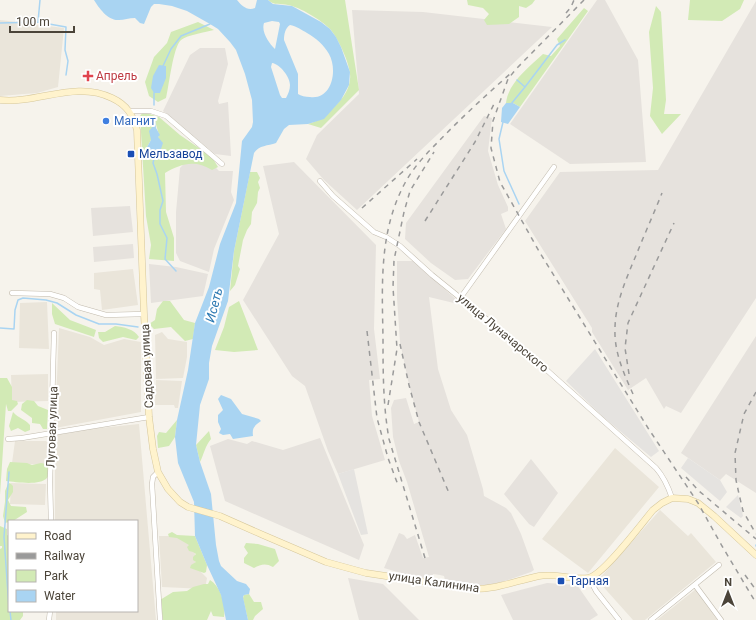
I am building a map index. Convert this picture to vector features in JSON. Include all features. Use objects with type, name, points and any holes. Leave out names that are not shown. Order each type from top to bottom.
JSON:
[{"type":"main road","points":[[0,100],[16,100],[75,90],[92,91],[120,102],[130,111]]},
{"type":"main road","name":"Садовая улица","points":[[130,111],[137,130],[149,417],[153,449],[158,472]]},
{"type":"main road","name":"улица Калинина","points":[[158,472],[174,497],[188,507],[220,516],[263,536],[326,562],[366,573],[472,589],[489,589],[540,576],[555,575],[589,578]]},
{"type":"main road","points":[[589,578],[596,575],[608,564],[653,510],[662,502],[672,498],[688,499],[698,503],[756,555]]},
{"type":"street","points":[[130,111],[150,111],[166,116],[222,164]]},
{"type":"street","points":[[461,297],[554,167]]},
{"type":"street","name":"улица Луначарского","points":[[320,181],[333,196],[374,232],[386,237],[400,246],[432,275],[521,346],[656,468],[663,476],[672,498]]},
{"type":"street","points":[[12,293],[50,294],[64,298],[78,307],[106,315],[144,314]]},
{"type":"street","name":"Луговая улица","points":[[51,520],[51,432],[54,333]]},
{"type":"street","points":[[8,439],[149,417]]},
{"type":"street","name":"Садовая улица","points":[[158,472],[153,477],[152,484],[160,620]]},
{"type":"street","points":[[652,620],[719,565]]},
{"type":"street","points":[[589,578],[596,591],[619,620]]},
{"type":"street","points":[[695,585],[721,620]]},
{"type":"shaded area","points":[[597,0],[605,0],[638,60],[646,162],[570,164],[510,124]]},
{"type":"shaded area","points":[[756,1],[756,298],[681,413],[666,406],[664,409],[646,378],[628,390],[592,332],[592,328],[525,221],[560,172],[658,170]]},
{"type":"shaded area","points":[[352,10],[423,12],[552,27],[357,210],[324,180],[306,159],[317,135],[359,94]]},
{"type":"shaded area","points":[[0,20],[64,28],[58,87],[37,93],[0,96]]},
{"type":"shaded area","points":[[200,48],[225,48],[228,64],[218,101],[219,104],[228,102],[231,156],[215,154],[163,111],[190,55]]},
{"type":"shaded area","points":[[484,116],[492,118],[488,151],[498,185],[508,207],[508,211],[501,214],[506,229],[468,279],[455,280],[431,263],[405,239],[406,223]]},
{"type":"shaded area","points":[[198,149],[219,171],[233,171],[231,192],[234,200],[214,249],[209,272],[180,261],[176,253],[176,212],[180,168]]},
{"type":"shaded area","points":[[294,162],[376,245],[374,329],[380,379],[369,380],[372,416],[385,460],[338,474],[328,451],[305,386],[292,376],[243,300],[279,234],[263,166]]},
{"type":"shaded area","points":[[130,206],[133,232],[93,236],[91,208]]},
{"type":"shaded area","points":[[133,244],[134,258],[94,262],[93,247]]},
{"type":"shaded area","points":[[397,261],[413,261],[459,302],[458,304],[429,297],[438,369],[451,410],[467,435],[484,496],[506,508],[511,513],[521,534],[534,570],[531,572],[490,585],[466,585],[449,583],[445,580],[444,576],[440,575],[433,574],[432,579],[414,577],[384,568],[399,533],[404,535],[407,539],[415,535],[423,558],[429,557],[393,437],[391,408],[394,400],[406,398],[414,424],[419,422],[400,342],[397,298]]},
{"type":"shaded area","points":[[149,264],[176,267],[208,274],[203,296],[151,303]]},
{"type":"shaded area","points":[[133,269],[138,305],[102,310],[100,290],[94,289],[94,273]]},
{"type":"shaded area","points":[[47,302],[49,349],[19,348],[20,303]]},
{"type":"shaded area","points":[[59,328],[90,337],[104,345],[124,339],[141,342],[141,412],[55,428]]},
{"type":"shaded area","points":[[162,332],[168,339],[187,342],[187,357],[183,378],[156,379],[155,335]]},
{"type":"shaded area","points":[[756,336],[756,493],[726,474],[720,480],[681,453]]},
{"type":"shaded area","points":[[595,349],[659,451],[651,457],[602,416],[566,381]]},
{"type":"shaded area","points":[[48,374],[48,401],[12,402],[11,375]]},
{"type":"shaded area","points":[[156,380],[182,381],[178,408],[175,408],[174,405],[155,405]]},
{"type":"shaded area","points":[[139,424],[156,620],[56,620],[56,612],[138,612],[138,520],[55,520],[56,435],[90,429]]},
{"type":"shaded area","points":[[320,438],[364,545],[359,560],[225,501],[210,446],[228,439],[247,444],[252,441],[283,450]]},
{"type":"shaded area","points":[[15,441],[46,441],[48,443],[47,465],[12,463]]},
{"type":"shaded area","points":[[615,448],[659,487],[588,573],[542,539]]},
{"type":"shaded area","points":[[688,458],[720,480],[727,492],[720,501],[681,468]]},
{"type":"shaded area","points":[[531,459],[558,493],[534,527],[529,524],[504,494]]},
{"type":"shaded area","points":[[354,469],[368,534],[361,535],[338,474]]},
{"type":"shaded area","points":[[11,483],[46,484],[45,505],[10,504]]},
{"type":"shaded area","points":[[738,495],[743,516],[741,518],[726,507]]},
{"type":"shaded area","points":[[660,510],[688,536],[691,533],[716,562],[645,620],[633,620],[599,582],[599,579]]},
{"type":"shaded area","points":[[159,536],[176,536],[194,544],[196,567],[207,578],[205,589],[162,587]]},
{"type":"shaded area","points":[[348,578],[383,584],[419,620],[359,620]]},
{"type":"shaded area","points":[[547,583],[577,585],[598,615],[590,620],[513,620],[501,595]]},
{"type":"shaded area","points":[[696,589],[719,620],[657,620]]},
{"type":"green space","points":[[268,0],[345,0],[359,90],[321,128],[308,124],[321,118],[338,103],[348,88],[350,74],[344,53],[330,29],[310,14],[293,6],[273,3]]},
{"type":"green space","points":[[467,0],[535,0],[526,8],[519,6],[519,17],[509,24],[487,25],[484,20],[489,14],[483,8],[468,5]]},
{"type":"green space","points":[[690,0],[744,0],[740,9],[722,21],[688,20]]},
{"type":"green space","points":[[656,6],[661,12],[666,100],[664,114],[681,114],[662,134],[650,116],[653,88],[649,32]]},
{"type":"green space","points":[[584,8],[588,11],[520,107],[513,103],[506,103],[515,82],[543,54],[551,56],[560,46],[557,39]]},
{"type":"green space","points":[[198,22],[214,30],[192,35],[181,40],[176,50],[166,98],[158,102],[149,96],[145,82],[154,57],[167,43],[171,32]]},
{"type":"green space","points":[[143,112],[159,117],[180,135],[212,157],[218,167],[212,170],[200,165],[188,164],[176,167],[165,173],[166,212],[174,238],[174,261],[149,259],[151,245],[146,216],[140,116]],"holes":[[[155,121],[159,135],[158,137],[161,149],[158,154],[147,147],[151,140]]]},
{"type":"green space","points":[[250,172],[257,172],[260,178],[258,182],[260,188],[257,203],[252,212],[251,224],[243,240],[238,266],[240,269],[235,285],[230,291],[234,251]]},
{"type":"green space","points":[[163,301],[170,301],[184,320],[195,323],[193,339],[185,341],[171,327],[154,329],[149,324],[155,320],[157,309]]},
{"type":"green space","points":[[239,301],[258,350],[234,352],[215,350],[224,327],[229,307]]},
{"type":"green space","points":[[52,303],[70,320],[96,330],[94,337],[55,324],[52,314]]},
{"type":"green space","points":[[115,326],[132,330],[139,337],[136,340],[123,337],[103,342],[99,338],[98,332],[105,332]]},
{"type":"green space","points":[[0,378],[7,378],[12,387],[12,400],[17,401],[18,404],[11,411],[8,411],[6,404],[0,495]]},
{"type":"green space","points":[[27,400],[34,401],[38,406],[48,410],[47,429],[43,429],[40,424],[32,423],[32,418],[21,410],[22,404]]},
{"type":"green space","points":[[13,412],[30,425],[30,430],[25,432],[18,428],[11,431],[9,426]]},
{"type":"green space","points":[[177,420],[175,437],[169,446],[158,448],[157,436],[159,432],[166,433]]},
{"type":"green space","points":[[209,431],[211,439],[200,462],[196,445]]},
{"type":"green space","points":[[10,462],[27,463],[32,465],[41,463],[46,464],[49,469],[49,474],[44,480],[34,483],[6,481],[7,469]]},
{"type":"green space","points":[[10,483],[13,486],[13,492],[8,500],[11,506],[26,507],[27,512],[15,520],[8,520],[8,522],[5,523],[3,516],[5,491]]},
{"type":"green space","points":[[0,526],[7,529],[8,536],[8,612],[23,612],[23,616],[20,620],[0,620],[0,549],[2,546],[0,546]]},
{"type":"green space","points":[[172,532],[177,535],[195,536],[207,565],[206,572],[204,573],[190,568],[191,565],[196,562],[193,560],[193,557],[196,554],[189,551],[187,547],[189,545],[177,538],[169,537],[168,534]]},
{"type":"green space","points":[[246,543],[258,544],[275,549],[279,561],[273,567],[264,564],[254,568],[244,563],[244,558],[248,553],[244,547]]},
{"type":"green space","points":[[210,580],[217,587],[222,597],[224,617],[213,616],[211,611],[207,620],[163,620],[160,600],[173,592],[187,591],[193,587],[208,584]]},
{"type":"green space","points":[[249,594],[254,602],[261,602],[263,609],[255,616],[253,620],[248,620],[243,598],[244,595]]},
{"type":"water","name":"Исеть","points":[[94,0],[237,0],[243,6],[252,9],[255,8],[257,0],[268,0],[273,4],[292,6],[321,22],[330,29],[341,47],[350,72],[349,85],[341,100],[324,119],[308,124],[289,125],[284,129],[276,143],[261,147],[254,153],[234,251],[228,301],[212,346],[209,363],[209,379],[200,405],[196,445],[211,494],[219,561],[221,566],[237,581],[246,584],[250,589],[249,594],[244,595],[243,597],[248,620],[226,620],[221,595],[195,536],[194,502],[178,463],[175,437],[177,420],[188,370],[195,323],[209,287],[220,244],[236,203],[242,141],[252,127],[253,122],[252,100],[245,74],[236,50],[218,29],[187,11],[172,6],[159,4],[154,4],[151,7],[144,24],[140,23],[135,18],[115,20],[104,13]],"holes":[[[272,21],[279,22],[280,24],[275,49],[268,41],[263,26],[264,23]],[[290,25],[297,27],[314,37],[329,54],[332,61],[333,75],[331,83],[324,94],[318,97],[306,97],[298,94],[298,74],[284,40],[287,28]],[[272,63],[278,66],[284,71],[290,82],[289,92],[286,98],[282,98],[280,95],[271,67]]]},
{"type":"water","points":[[159,65],[166,66],[166,78],[160,93],[154,93],[151,88],[153,76]]},
{"type":"water","points":[[506,103],[513,103],[520,107],[508,124],[501,122],[502,108]]},
{"type":"water","points":[[155,120],[156,128],[160,135],[158,137],[163,143],[161,149],[164,152],[158,154],[154,159],[147,147],[151,140],[149,131]]},
{"type":"water","points":[[221,395],[231,399],[242,414],[261,421],[254,427],[253,436],[233,439],[230,434],[223,435],[219,433],[221,429],[218,422],[218,415],[223,410],[218,399]]},
{"type":"waterway","points":[[40,0],[38,22],[66,27],[65,50],[68,61],[66,75]]},
{"type":"waterway","points":[[0,23],[38,22]]},
{"type":"waterway","points":[[163,66],[171,49],[181,36],[210,24]]},
{"type":"waterway","points":[[517,80],[525,87],[557,45],[565,40]]},
{"type":"waterway","points":[[511,104],[525,87]]},
{"type":"waterway","points":[[154,93],[154,105]]},
{"type":"waterway","points":[[503,122],[499,139],[504,171],[519,204]]},
{"type":"waterway","points":[[154,159],[153,163],[163,201],[160,210],[160,224],[167,238],[165,259],[176,271]]},
{"type":"waterway","points":[[0,328],[14,329],[15,310],[18,300],[23,298],[46,300],[57,303],[76,315],[99,324],[116,324],[138,327]]},
{"type":"waterway","points":[[8,594],[4,537],[9,472]]},
{"type":"waterway","points":[[10,612],[11,620]]},
{"type":"railway","points":[[566,13],[574,0]]},
{"type":"railway","points":[[584,0],[508,79],[493,121],[491,148],[500,182],[540,253],[648,428],[698,503],[756,603]]},
{"type":"railway","points":[[425,558],[389,439],[387,426],[384,388],[382,297],[386,239],[390,220],[397,201],[408,177],[415,167],[455,125],[510,74]]},
{"type":"railway","points":[[425,221],[475,142],[495,102]]},
{"type":"railway","points":[[388,405],[397,349],[393,287],[394,260],[410,191],[434,152]]},
{"type":"railway","points":[[362,208],[417,159]]},
{"type":"railway","points":[[633,394],[623,371],[616,346],[615,329],[617,310],[626,281],[662,193]]},
{"type":"railway","points":[[629,374],[625,348],[628,323],[674,223]]},
{"type":"railway","points":[[367,331],[377,418],[388,458],[398,485]]},
{"type":"railway","points":[[400,344],[419,422],[449,493]]},
{"type":"railway","points":[[756,392],[744,414],[735,453],[736,480],[743,511],[756,534]]},
{"type":"railway","points":[[686,477],[699,491],[756,539]]},
{"type":"railway","points":[[745,575],[756,590]]},
{"type":"place","name":"Апрель","points":[[88,76]]},
{"type":"place","name":"Магнит","points":[[106,121]]},
{"type":"place","name":"Мельзавод","points":[[131,154]]},
{"type":"place","name":"Тарная","points":[[561,581]]}]
